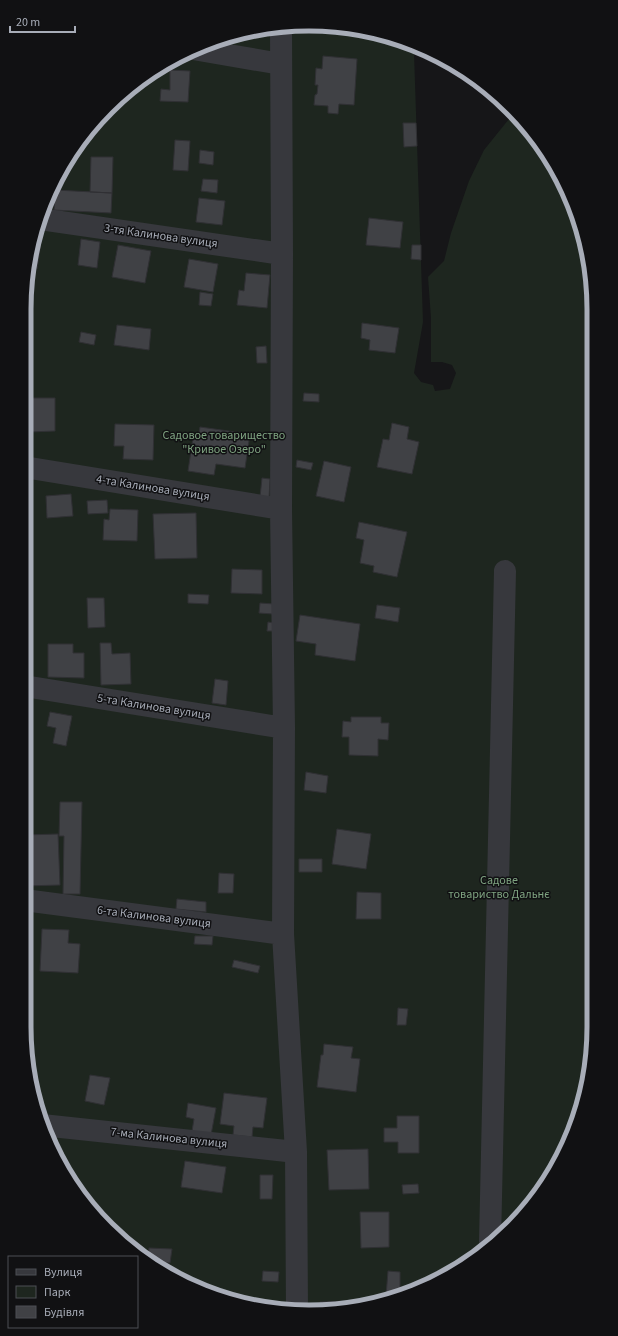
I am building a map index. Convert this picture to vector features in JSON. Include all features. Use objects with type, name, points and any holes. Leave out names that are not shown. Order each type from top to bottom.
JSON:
[{"type":"street","points":[[281,33],[281,509],[284,728],[283,934],[296,1152],[296,1304]]},
{"type":"street","points":[[205,51],[281,64]]},
{"type":"street","name":"3-тя Калинова вулиця","points":[[46,219],[282,254]]},
{"type":"street","name":"4-та Калинова вулиця","points":[[31,468],[281,509]]},
{"type":"street","points":[[490,1238],[505,571]]},
{"type":"street","name":"5-та Калинова вулиця","points":[[31,687],[284,728]]},
{"type":"street","name":"6-та Калинова вулиця","points":[[31,901],[283,934]]},
{"type":"street","name":"7-ма Калинова вулиця","points":[[49,1126],[296,1152]]},
{"type":"green space","name":"Садовое товарищество \"Кривое Озеро\"","points":[[309,31],[345,33],[363,36],[381,40],[418,53],[414,53],[423,322],[414,373],[421,382],[433,385],[435,391],[450,389],[456,373],[452,365],[442,362],[431,362],[431,318],[428,277],[444,261],[451,233],[469,181],[484,150],[510,117],[530,140],[550,170],[566,203],[578,237],[582,255],[585,273],[587,309],[587,1019],[585,1065],[578,1099],[566,1133],[558,1150],[550,1166],[530,1196],[506,1224],[478,1248],[448,1268],[415,1284],[381,1296],[363,1300],[345,1303],[309,1305],[273,1303],[237,1296],[203,1284],[170,1268],[140,1248],[112,1224],[88,1196],[68,1166],[52,1133],[40,1099],[36,1081],[33,1063],[31,1027],[31,309],[33,273],[40,237],[52,203],[68,170],[88,140],[112,112],[140,88],[170,68],[203,52],[237,40],[255,36],[273,33]]},
{"type":"building","points":[[323,56],[357,59],[354,105],[339,104],[338,114],[328,113],[328,106],[314,105],[318,85],[315,85],[316,68],[322,69]]},
{"type":"building","points":[[170,70],[190,71],[188,102],[160,101],[161,89],[170,90]]},
{"type":"building","points":[[403,123],[416,123],[417,146],[404,147]]},
{"type":"building","points":[[175,140],[190,141],[188,171],[173,170]]},
{"type":"building","points":[[200,150],[214,152],[213,165],[199,163]]},
{"type":"building","points":[[91,157],[113,157],[112,193],[90,192]]},
{"type":"building","points":[[203,179],[218,180],[217,193],[201,191]]},
{"type":"building","points":[[58,190],[112,193],[111,213],[54,210],[55,197]]},
{"type":"building","points":[[199,198],[225,201],[222,225],[196,222]]},
{"type":"building","points":[[369,218],[403,222],[400,248],[366,245]]},
{"type":"building","points":[[41,235],[42,235],[37,269],[34,268]]},
{"type":"building","points":[[81,239],[100,242],[97,268],[78,265]]},
{"type":"building","points":[[118,245],[151,251],[145,283],[112,277]]},
{"type":"building","points":[[412,245],[421,245],[421,260],[411,259]]},
{"type":"building","points":[[189,259],[218,264],[213,292],[184,287]]},
{"type":"building","points":[[246,273],[270,275],[267,308],[237,305],[239,290],[244,291]]},
{"type":"building","points":[[200,292],[213,294],[211,306],[199,305]]},
{"type":"building","points":[[362,323],[399,328],[395,353],[369,350],[370,340],[361,338]]},
{"type":"building","points":[[117,325],[151,329],[149,350],[114,345]]},
{"type":"building","points":[[81,332],[96,335],[94,345],[79,342]]},
{"type":"building","points":[[266,346],[267,363],[257,363],[256,347]]},
{"type":"building","points":[[304,393],[319,394],[319,402],[303,401]]},
{"type":"building","points":[[31,398],[55,398],[55,431],[31,432]]},
{"type":"building","points":[[392,423],[409,427],[407,439],[419,442],[412,474],[377,467],[383,439],[389,440]]},
{"type":"building","points":[[115,424],[154,425],[153,460],[123,459],[124,446],[114,446]]},
{"type":"building","points":[[200,427],[250,434],[245,468],[216,464],[214,475],[188,471],[193,438],[198,439]]},
{"type":"building","points":[[297,460],[313,463],[311,470],[296,467]]},
{"type":"building","points":[[324,461],[351,467],[344,502],[316,496]]},
{"type":"building","points":[[262,478],[270,479],[269,498],[260,497]]},
{"type":"building","points":[[71,494],[73,516],[47,518],[46,496]]},
{"type":"building","points":[[107,500],[108,513],[88,514],[87,501]]},
{"type":"building","points":[[110,509],[138,510],[137,541],[103,540],[104,519],[109,520]]},
{"type":"building","points":[[196,513],[197,558],[155,559],[153,514]]},
{"type":"building","points":[[359,522],[407,532],[397,577],[373,572],[374,566],[360,563],[364,540],[356,538]]},
{"type":"building","points":[[232,569],[262,570],[262,594],[231,593]]},
{"type":"building","points":[[188,594],[209,595],[208,604],[188,603]]},
{"type":"building","points":[[87,598],[104,598],[105,627],[88,628]]},
{"type":"building","points":[[260,603],[274,604],[273,614],[259,613]]},
{"type":"building","points":[[377,605],[400,608],[398,622],[375,618]]},
{"type":"building","points":[[300,615],[360,624],[355,661],[315,655],[316,644],[296,641]]},
{"type":"building","points":[[268,622],[274,623],[273,631],[267,631]]},
{"type":"building","points":[[100,643],[111,643],[112,654],[130,653],[131,684],[101,685]]},
{"type":"building","points":[[48,644],[73,644],[73,653],[84,653],[84,678],[48,677]]},
{"type":"building","points":[[215,679],[228,681],[226,705],[212,703]]},
{"type":"building","points":[[50,712],[72,716],[66,746],[53,743],[56,728],[47,726]]},
{"type":"building","points":[[351,717],[381,717],[381,723],[389,723],[388,740],[378,739],[378,756],[349,755],[349,737],[342,737],[343,721],[351,722]]},
{"type":"building","points":[[306,772],[328,776],[326,793],[304,790]]},
{"type":"building","points":[[60,802],[82,802],[80,894],[63,894],[64,836],[59,836]]},
{"type":"building","points":[[337,829],[371,834],[366,869],[332,864]]},
{"type":"building","points":[[58,834],[60,885],[31,886],[31,835]]},
{"type":"building","points":[[299,859],[322,859],[322,872],[299,872]]},
{"type":"building","points":[[219,873],[234,874],[233,893],[218,893]]},
{"type":"building","points":[[357,892],[381,893],[381,919],[356,919]]},
{"type":"building","points":[[177,899],[206,902],[206,912],[176,909]]},
{"type":"building","points":[[42,929],[69,930],[68,943],[80,944],[78,973],[40,971]]},
{"type":"building","points":[[195,936],[213,936],[212,945],[194,944]]},
{"type":"building","points":[[234,960],[260,966],[258,973],[232,967]]},
{"type":"building","points":[[398,1008],[408,1009],[406,1025],[397,1025]]},
{"type":"building","points":[[324,1044],[353,1047],[351,1058],[360,1059],[356,1092],[317,1087]]},
{"type":"building","points":[[90,1075],[110,1078],[104,1105],[85,1101]]},
{"type":"building","points":[[224,1093],[267,1098],[263,1128],[253,1127],[252,1137],[233,1135],[234,1126],[220,1124]]},
{"type":"building","points":[[188,1103],[216,1108],[211,1135],[192,1131],[194,1119],[186,1117]]},
{"type":"building","points":[[397,1116],[419,1116],[419,1153],[398,1153],[398,1142],[384,1142],[384,1128],[397,1128]]},
{"type":"building","points":[[368,1149],[369,1189],[329,1190],[327,1150]]},
{"type":"building","points":[[185,1161],[226,1167],[222,1193],[181,1187]]},
{"type":"building","points":[[260,1175],[273,1175],[272,1199],[260,1199]]},
{"type":"building","points":[[418,1184],[419,1193],[403,1194],[402,1185]]},
{"type":"building","points":[[360,1212],[389,1212],[389,1247],[361,1248]]},
{"type":"building","points":[[149,1248],[172,1249],[170,1263],[162,1263],[148,1254]]},
{"type":"building","points":[[263,1271],[279,1272],[278,1282],[262,1281]]},
{"type":"building","points":[[388,1271],[400,1272],[400,1289],[386,1294]]},
{"type":"building","points":[[353,1301],[320,1304],[320,1302]]},
{"type":"park label","name":"Садове товариство Дальнє","points":[[499,887]]}]
